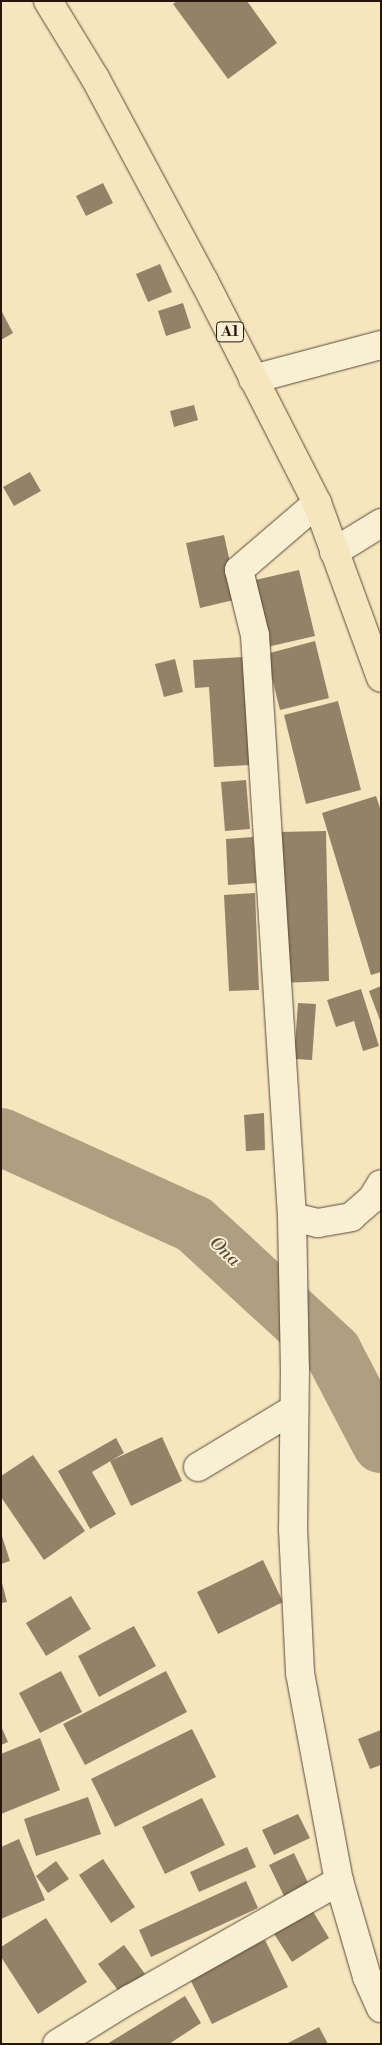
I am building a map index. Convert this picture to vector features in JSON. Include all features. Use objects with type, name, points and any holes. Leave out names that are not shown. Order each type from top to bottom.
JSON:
[{"type":"highway","name":"A1","points":[[48,1],[95,78],[204,281],[318,503],[334,552],[375,643],[381,678]]},
{"type":"street","points":[[253,379],[381,345]]},
{"type":"street","points":[[318,503],[239,570],[255,635],[292,1217],[295,1368],[293,1529],[300,1673],[339,1882],[367,1977],[381,2008]]},
{"type":"street","points":[[334,552],[381,523]]},
{"type":"street","points":[[292,1217],[318,1223],[351,1217],[372,1199],[381,1184]]},
{"type":"street","points":[[198,1467],[294,1409]]},
{"type":"street","points":[[57,2044],[130,1999],[339,1882]]},
{"type":"building","points":[[177,1],[247,1],[277,43],[228,79],[173,4]]},
{"type":"building","points":[[103,183],[113,203],[86,216],[76,196]]},
{"type":"building","points":[[160,264],[172,292],[148,302],[136,274]]},
{"type":"building","points":[[183,303],[191,328],[166,336],[158,311]]},
{"type":"building","points":[[1,310],[13,333],[1,340]]},
{"type":"building","points":[[194,405],[198,420],[174,427],[170,411]]},
{"type":"building","points":[[30,472],[41,491],[14,506],[3,487]]},
{"type":"building","points":[[224,535],[238,599],[200,608],[186,543]]},
{"type":"building","points":[[299,570],[315,636],[267,647],[251,581]]},
{"type":"building","points":[[315,641],[329,698],[280,710],[266,654]]},
{"type":"building","points":[[243,657],[250,765],[214,767],[209,687],[195,688],[193,660]]},
{"type":"building","points":[[175,659],[183,692],[164,697],[155,664]]},
{"type":"building","points":[[338,701],[361,790],[306,804],[284,715]]},
{"type":"building","points":[[246,780],[250,829],[225,831],[221,782]]},
{"type":"building","points":[[376,796],[381,811],[381,972],[371,975],[322,813]]},
{"type":"building","points":[[326,831],[329,981],[282,983],[279,832]]},
{"type":"building","points":[[253,837],[256,883],[228,885],[226,839]]},
{"type":"building","points":[[255,893],[259,990],[229,991],[224,895]]},
{"type":"building","points":[[381,986],[381,1023],[369,991]]},
{"type":"building","points":[[361,989],[379,1046],[363,1051],[354,1021],[336,1027],[327,1000]]},
{"type":"building","points":[[298,1003],[316,1004],[312,1060],[294,1059]]},
{"type":"building","points":[[264,1113],[265,1150],[246,1151],[244,1115]]},
{"type":"building","points":[[162,1437],[182,1481],[131,1506],[110,1461]]},
{"type":"building","points":[[116,1438],[124,1453],[92,1472],[116,1514],[90,1529],[58,1471]]},
{"type":"building","points":[[33,1455],[85,1531],[44,1560],[1,1497],[1,1476]]},
{"type":"building","points":[[1,1533],[10,1561],[1,1564]]},
{"type":"building","points":[[263,1560],[283,1602],[218,1634],[197,1592]]},
{"type":"building","points":[[1,1579],[7,1602],[1,1603]]},
{"type":"building","points":[[71,1596],[91,1629],[46,1656],[26,1623]]},
{"type":"building","points":[[134,1626],[156,1666],[99,1697],[78,1656]]},
{"type":"building","points":[[61,1671],[82,1712],[40,1733],[19,1693]]},
{"type":"building","points":[[166,1671],[187,1712],[85,1765],[63,1724]]},
{"type":"building","points":[[1,1726],[8,1742],[1,1745]]},
{"type":"building","points":[[192,1729],[216,1777],[115,1827],[91,1779]]},
{"type":"building","points":[[381,1730],[381,1765],[370,1769],[358,1739]]},
{"type":"building","points":[[40,1738],[60,1790],[1,1814],[1,1754]]},
{"type":"building","points":[[88,1797],[101,1834],[36,1856],[24,1819]]},
{"type":"building","points":[[202,1798],[225,1845],[165,1874],[142,1827]]},
{"type":"building","points":[[298,1814],[310,1838],[274,1855],[262,1830]]},
{"type":"building","points":[[19,1839],[45,1900],[1,1919],[1,1847]]},
{"type":"building","points":[[247,1847],[256,1867],[199,1892],[190,1872]]},
{"type":"building","points":[[294,1853],[310,1887],[285,1898],[269,1865]]},
{"type":"building","points":[[103,1859],[135,1907],[111,1923],[79,1875]]},
{"type":"building","points":[[56,1861],[69,1879],[48,1893],[36,1876]]},
{"type":"building","points":[[246,1881],[258,1908],[151,1957],[139,1930]]},
{"type":"building","points":[[309,1905],[329,1938],[292,1962],[271,1929]]},
{"type":"building","points":[[46,1918],[87,1982],[38,2014],[1,1957],[1,1947]]},
{"type":"building","points":[[265,1940],[288,1987],[212,2024],[189,1977]]},
{"type":"building","points":[[124,1945],[145,1974],[120,1993],[98,1964]]},
{"type":"building","points":[[185,1996],[201,2023],[169,2044],[107,2044]]},
{"type":"building","points":[[319,2027],[328,2044],[286,2044]]},
{"type":"waterway","name":"Ona","points":[[1,1137],[194,1224],[333,1352],[381,1444]]}]
